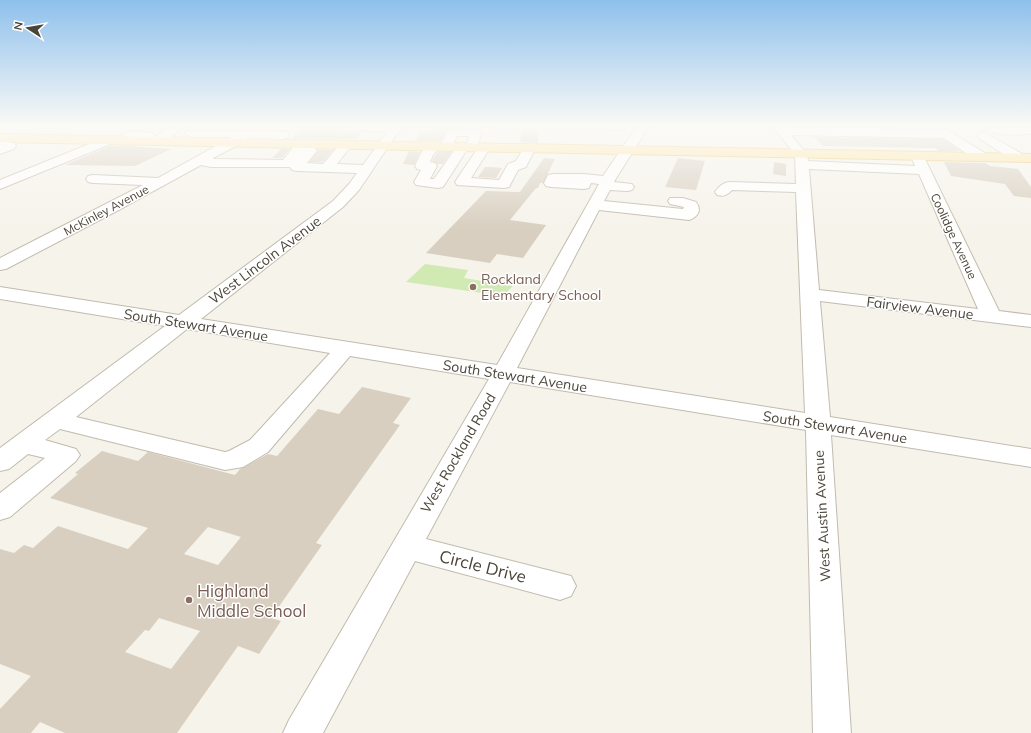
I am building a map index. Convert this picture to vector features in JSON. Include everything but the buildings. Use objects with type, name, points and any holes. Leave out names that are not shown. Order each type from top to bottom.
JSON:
[{"type":"main road","points":[[920,163],[948,160]]},
{"type":"street","points":[[0,185],[64,160]]},
{"type":"street","points":[[199,161],[208,161],[212,163],[286,165],[290,160]]},
{"type":"street","points":[[303,160],[297,167],[327,168],[361,160]]},
{"type":"street","points":[[327,168],[333,160]]},
{"type":"street","name":"West Lincoln Avenue","points":[[0,462],[346,198],[373,160]]},
{"type":"street","points":[[424,160],[422,166],[430,166],[421,182],[438,184],[461,160]]},
{"type":"street","points":[[469,160],[462,182],[504,184],[513,167],[521,164],[523,160]]},
{"type":"street","points":[[509,160],[508,164],[513,167]]},
{"type":"street","name":"West Rockland Road","points":[[302,733],[405,546],[503,374],[603,190],[623,167],[625,160]]},
{"type":"street","name":"West Austin Avenue","points":[[801,160],[818,425],[832,733]]},
{"type":"street","points":[[804,160],[816,166],[920,163]]},
{"type":"street","name":"McKinley Avenue","points":[[0,265],[110,209],[199,161]]},
{"type":"street","name":"Coolidge Avenue","points":[[920,163],[992,317]]},
{"type":"street","points":[[552,178],[551,184],[583,185],[585,184],[584,178],[603,190],[683,214],[689,215],[691,213],[691,205],[675,201]]},
{"type":"street","points":[[93,179],[160,182]]},
{"type":"street","points":[[722,192],[728,186],[803,188]]},
{"type":"street","points":[[603,190],[627,187]]},
{"type":"street","name":"South Stewart Avenue","points":[[0,293],[1031,458]]},
{"type":"street","name":"Fairview Avenue","points":[[809,294],[1031,321]]},
{"type":"street","points":[[55,420],[225,461],[234,460],[259,446],[345,348]]},
{"type":"street","points":[[0,509],[67,455],[24,444]]},
{"type":"street","name":"Circle Drive","points":[[405,546],[560,586]]},
{"type":"green space","points":[[425,264],[468,270],[464,278],[513,286],[503,296],[406,282]]},
{"type":"place","name":"Rockland Elementary School","points":[[473,287]]},
{"type":"place","name":"Highland Middle School","points":[[189,600]]}]
